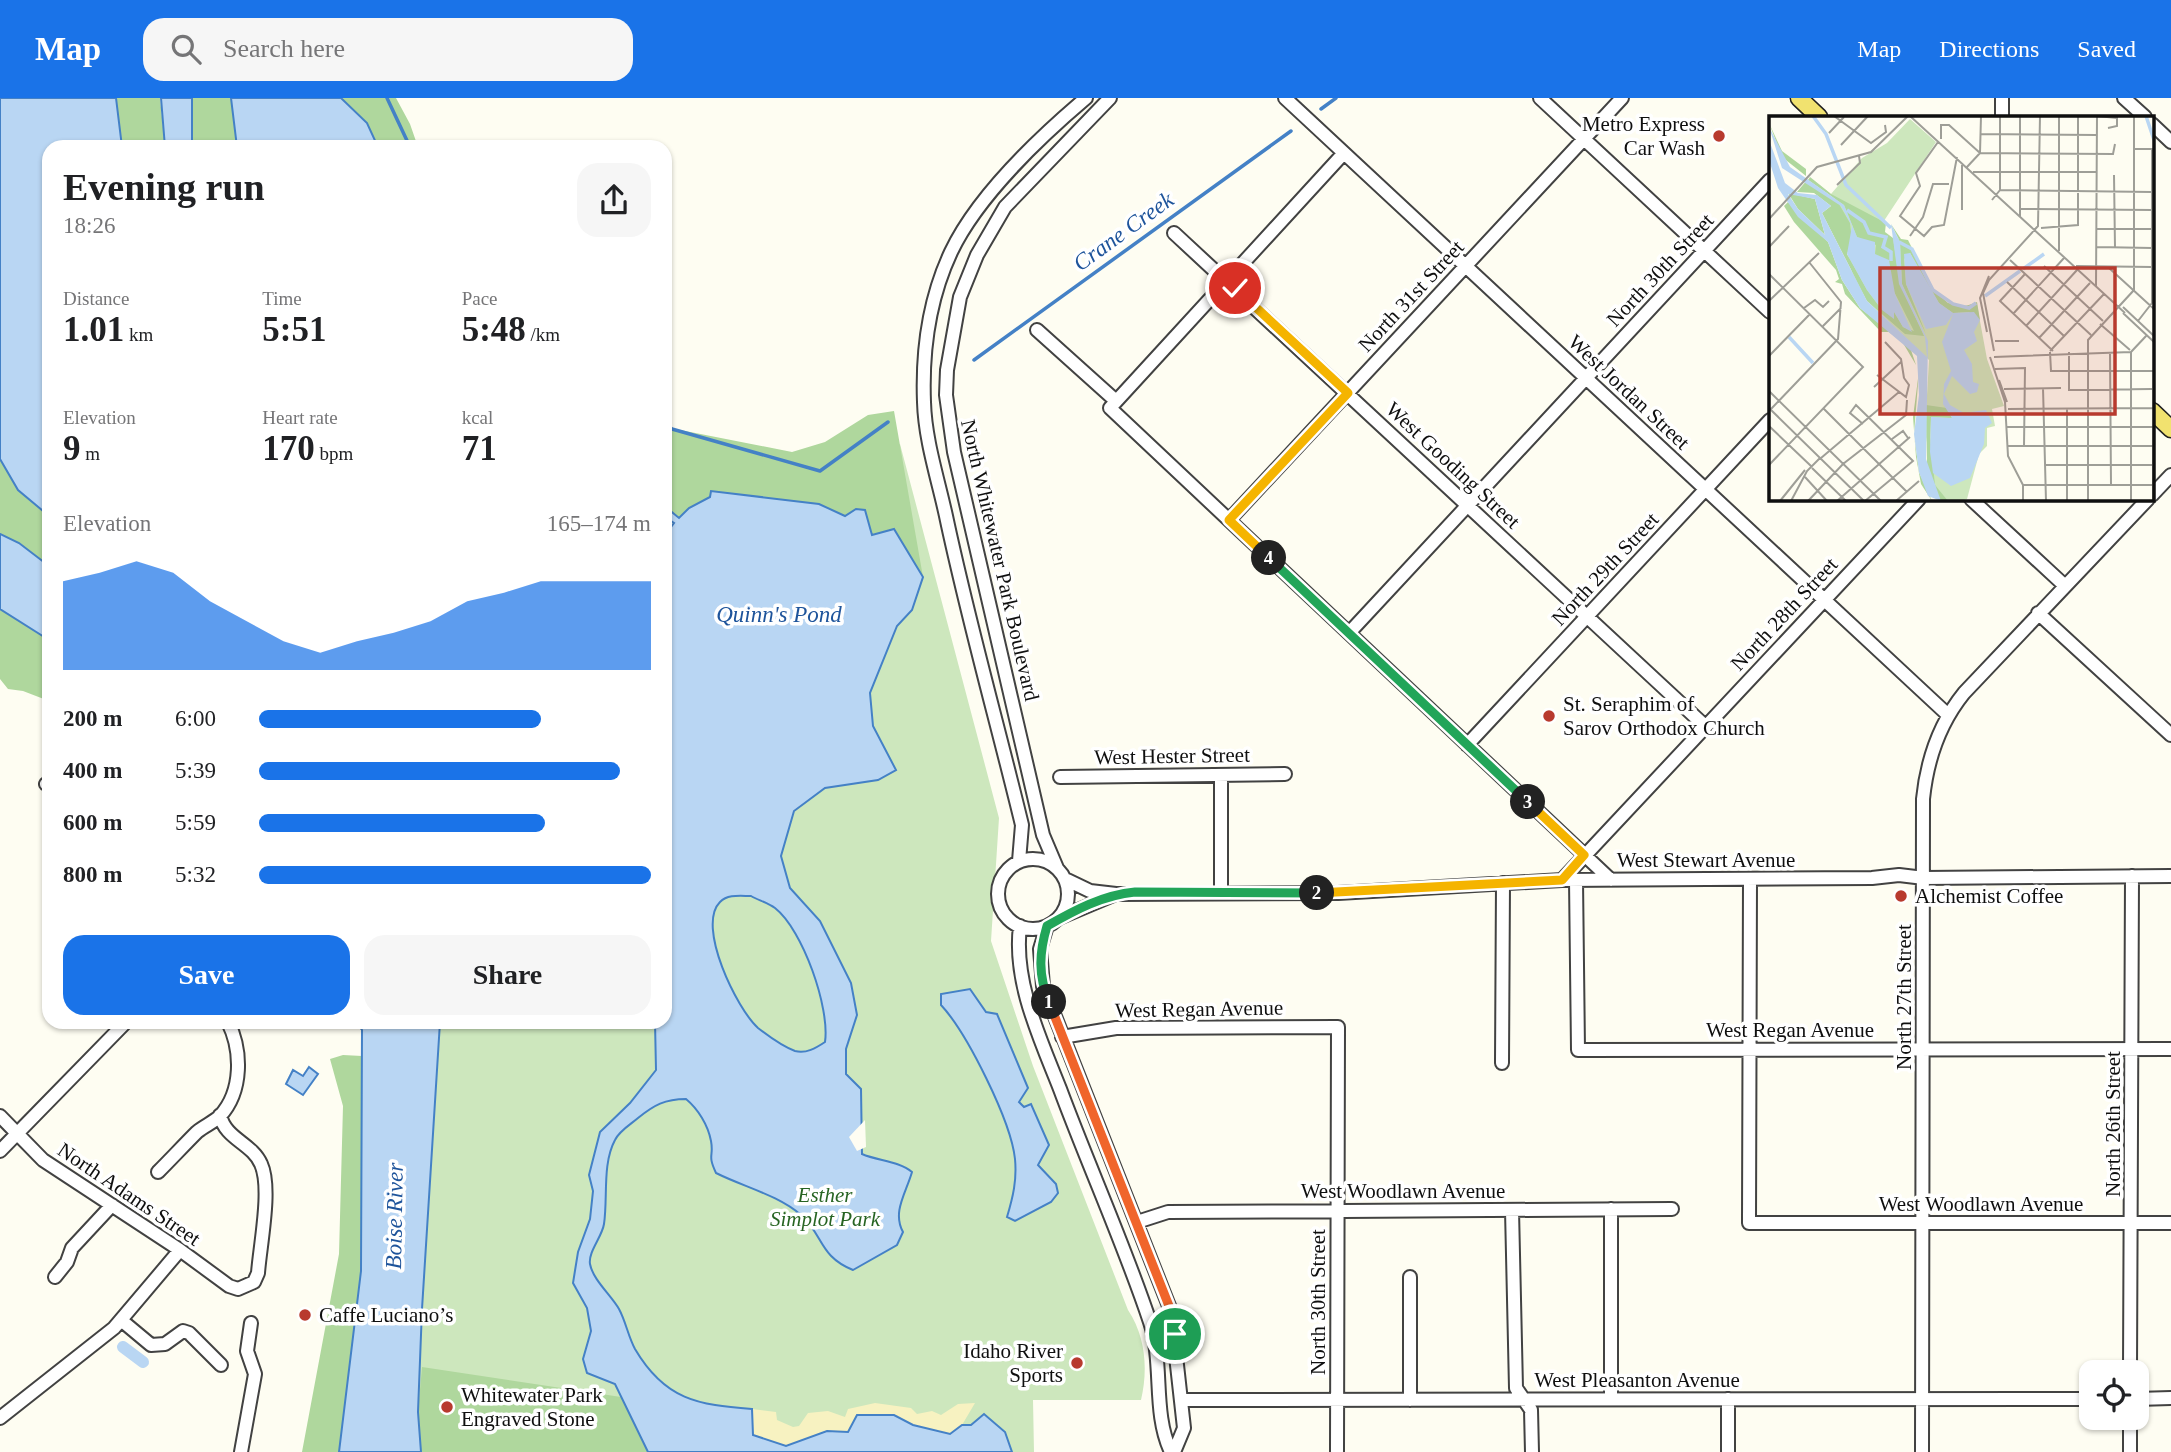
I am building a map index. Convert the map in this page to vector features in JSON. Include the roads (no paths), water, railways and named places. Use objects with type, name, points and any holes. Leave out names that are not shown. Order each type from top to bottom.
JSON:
[{"type":"main road","points":[[1799,98],[1818,116]]},
{"type":"main road","points":[[2154,413],[2171,429]]},
{"type":"street","name":"North Whitewater Park Boulevard","points":[[1019,862],[1022,825],[963,597],[926,423],[923,373],[926,339],[936,290],[965,226],[981,202],[1086,98]]},
{"type":"street","name":"North Whitewater Park Boulevard","points":[[1061,874],[1043,835],[954,452],[946,395],[947,370],[960,297],[976,255],[999,216],[1110,98]]},
{"type":"street","name":"West Jordan Street","points":[[1285,98],[1947,714]]},
{"type":"street","points":[[1540,98],[1769,311]]},
{"type":"street","name":"North 31st Street","points":[[1229,520],[1622,98]]},
{"type":"street","points":[[2002,98],[2002,116]]},
{"type":"street","points":[[2124,98],[2144,116]]},
{"type":"street","points":[[2154,126],[2171,142]]},
{"type":"street","points":[[1113,405],[1343,154]]},
{"type":"street","name":"North 30th Street","points":[[1349,633],[1769,181]]},
{"type":"street","name":"West Gooding Street","points":[[1174,233],[1705,726]]},
{"type":"street","points":[[1037,330],[1229,520],[1611,880]]},
{"type":"street","name":"North 29th Street","points":[[1468,745],[1769,421]]},
{"type":"street","points":[[2154,493],[2171,475]]},
{"type":"street","name":"North 28th Street","points":[[1562,880],[1918,500]]},
{"type":"street","points":[[1972,500],[2064,585]]},
{"type":"street","name":"North 27th Street","points":[[1922,1452],[1923,799],[1927,767],[1947,714],[2064,585],[2147,500]]},
{"type":"street","points":[[2038,613],[2171,735]]},
{"type":"street","name":"West Hester Street","points":[[1060,777],[1285,774]]},
{"type":"street","points":[[1221,775],[1221,892]]},
{"type":"street","points":[[1053,922],[1020,926],[1006,915],[998,897],[1003,874],[1019,862],[1039,859],[1061,874],[1068,900],[1053,922],[1040,949],[1041,977],[1062,1037],[1171,1311],[1184,1428],[1172,1452]]},
{"type":"street","name":"West Stewart Avenue","points":[[1061,874],[1090,891],[1116,894],[1338,893],[1562,880],[1899,875],[1924,878],[2171,876]]},
{"type":"street","name":"North 26th Street","points":[[2130,1360],[2132,876]]},
{"type":"street","points":[[1750,879],[1750,1050]]},
{"type":"street","name":"West Regan Avenue","points":[[1576,880],[1578,1050],[2171,1049]]},
{"type":"street","points":[[1502,1063],[1503,883]]},
{"type":"street","name":"West Stewart Avenue","points":[[1053,922],[1116,894]]},
{"type":"street","points":[[1020,926],[1017,947],[1035,1023],[1150,1323],[1161,1400],[1162,1432],[1172,1452]]},
{"type":"street","name":"North 30th Street","points":[[1337,1452],[1338,1027]]},
{"type":"street","name":"West Regan Avenue","points":[[1062,1037],[1116,1028],[1338,1027]]},
{"type":"street","points":[[0,1150],[119,1029]]},
{"type":"street","points":[[158,1172],[199,1131],[220,1115],[231,1094],[239,1055],[232,1029]]},
{"type":"street","name":"West Woodlawn Avenue","points":[[1750,1050],[1749,1223],[2171,1223]]},
{"type":"street","name":"North Adams Street","points":[[0,1116],[43,1160],[180,1250],[229,1286],[246,1287],[254,1282],[258,1273],[265,1184],[261,1164],[249,1148],[228,1133],[220,1115]]},
{"type":"street","points":[[55,1278],[67,1262],[72,1248],[112,1205]]},
{"type":"street","points":[[1611,1209],[1611,1399]]},
{"type":"street","name":"West Woodlawn Avenue","points":[[1137,1223],[1168,1212],[1672,1209]]},
{"type":"street","points":[[1512,1210],[1516,1388],[1531,1410],[1532,1452]]},
{"type":"street","points":[[0,1418],[121,1320],[180,1250]]},
{"type":"street","points":[[1410,1277],[1410,1400]]},
{"type":"street","points":[[121,1320],[156,1346],[176,1334],[189,1333],[221,1366]]},
{"type":"street","points":[[241,1452],[255,1374],[247,1352],[251,1323]]},
{"type":"street","points":[[2149,1399],[2171,1398]]},
{"type":"street","points":[[1728,1399],[1728,1452]]},
{"type":"street","name":"West Pleasanton Avenue","points":[[1183,1400],[2079,1399]]},
{"type":"street","points":[[2130,1430],[2130,1452]]},
{"type":"water","points":[[0,98],[116,98],[121,140],[42,140],[42,510],[18,490],[0,459]]},
{"type":"water","points":[[161,98],[192,98],[192,140],[164,140]]},
{"type":"water","points":[[231,98],[341,98],[367,123],[375,140],[236,140]]},
{"type":"water","name":"Quinn's Pond","points":[[711,491],[819,504],[845,516],[856,509],[865,510],[872,535],[894,529],[923,577],[912,610],[897,626],[870,693],[873,726],[896,770],[878,780],[825,788],[794,811],[781,856],[790,888],[820,921],[851,983],[857,1015],[846,1049],[846,1074],[861,1089],[862,1154],[912,1172],[899,1210],[903,1232],[897,1245],[853,1270],[828,1252],[808,1223],[792,1208],[716,1173],[711,1159],[710,1135],[698,1112],[686,1099],[666,1102],[644,1113],[622,1131],[611,1149],[604,1224],[591,1255],[592,1270],[619,1309],[635,1349],[658,1379],[684,1397],[699,1402],[752,1409],[753,1435],[786,1446],[827,1431],[848,1432],[857,1415],[894,1415],[913,1425],[950,1434],[962,1425],[971,1425],[984,1414],[1005,1432],[1012,1452],[648,1452],[615,1384],[587,1373],[583,1359],[591,1331],[587,1308],[573,1283],[578,1252],[590,1219],[593,1191],[589,1175],[600,1132],[630,1103],[656,1070],[655,1029],[672,1029],[672,512],[679,518],[689,508],[710,497]],"holes":[[[751,896],[775,908],[795,933],[804,951],[819,990],[823,1010],[825,1042],[803,1052],[781,1044],[749,1018],[730,986],[716,947],[714,914],[720,902],[727,898]]]},
{"type":"water","points":[[0,534],[19,543],[42,561],[42,636],[0,609]]},
{"type":"water","points":[[970,989],[986,1012],[997,1014],[1028,1088],[1019,1102],[1024,1107],[1031,1104],[1049,1145],[1038,1165],[1056,1184],[1058,1193],[1051,1202],[1015,1221],[1007,1217],[1014,1188],[1015,1159],[1012,1143],[997,1101],[975,1056],[941,1005],[941,994]]},
{"type":"water","name":"Boise River","points":[[440,1029],[422,1309],[418,1412],[421,1452],[339,1452],[361,1271],[362,1030]]},
{"type":"water","points":[[309,1067],[318,1074],[303,1095],[286,1084],[293,1070],[303,1076]]},
{"type":"waterway","name":"Crane Creek","points":[[387,98],[407,140]]},
{"type":"waterway","name":"Crane Creek","points":[[1321,109],[1336,98]]},
{"type":"waterway","name":"Crane Creek","points":[[974,360],[1291,131]]},
{"type":"waterway","name":"Crane Creek","points":[[672,429],[820,471],[888,422]]},
{"type":"waterway","points":[[123,1347],[143,1362]]},
{"type":"place","name":"Metro Express Car Wash","points":[[1719,136]]},
{"type":"place","name":"St. Seraphim of Sarov Orthodox Church","points":[[1549,716]]},
{"type":"place","name":"Alchemist Coffee","points":[[1901,896]]},
{"type":"place","name":"Caffe Luciano’s","points":[[305,1315]]},
{"type":"place","name":"Idaho River Sports","points":[[1077,1363]]},
{"type":"place","name":"Whitewater Park Engraved Stone","points":[[447,1407]]},
{"type":"park label","name":"Esther Simplot Park","points":[[825,1207]]}]
